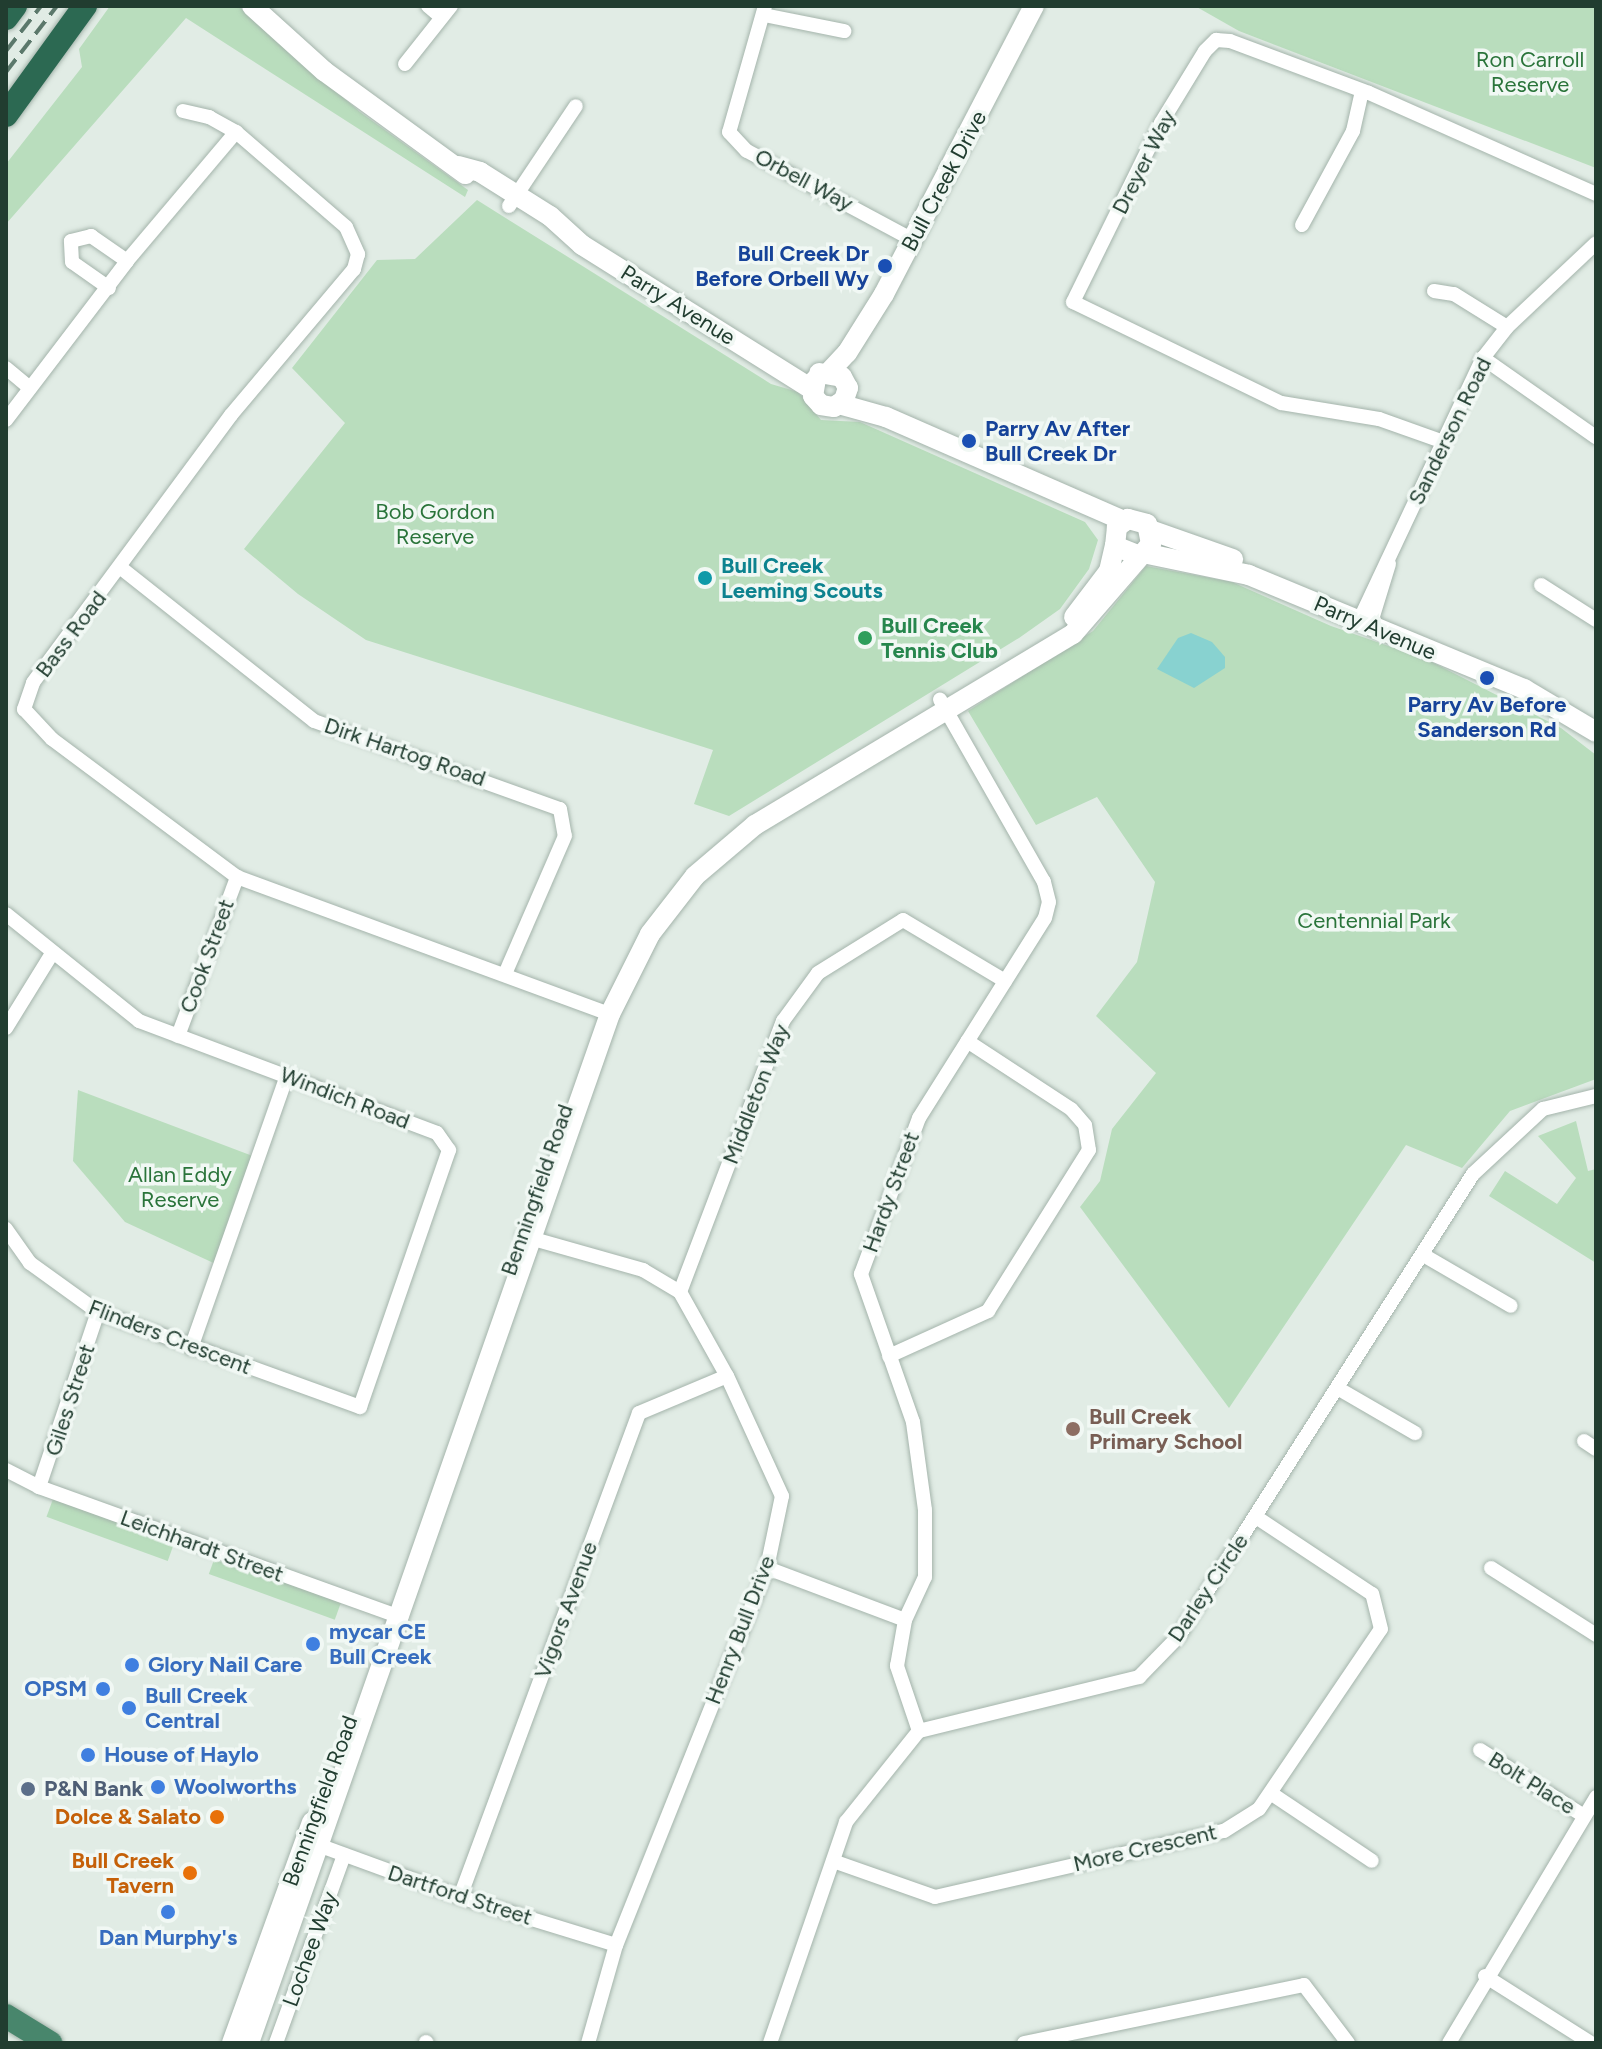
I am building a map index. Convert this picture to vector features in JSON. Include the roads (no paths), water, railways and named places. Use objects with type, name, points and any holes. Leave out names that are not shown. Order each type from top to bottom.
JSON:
[{"type":"highway","points":[[6,18],[15,6]]},
{"type":"highway","points":[[6,115],[85,6]]},
{"type":"highway","points":[[6,2016],[50,2043]]},
{"type":"main road","name":"Parry Avenue","points":[[252,6],[381,116],[458,166],[480,172],[512,201],[550,216],[563,232],[796,374],[832,384],[886,417],[1064,496],[1124,521],[1141,520],[1150,530],[1367,619],[1524,689],[1596,732]]},
{"type":"main road","name":"Bull Creek Drive","points":[[832,384],[913,240],[1034,6]]},
{"type":"main road","name":"Parry Avenue","points":[[1064,496],[1068,506],[1115,543],[1141,554],[1226,567],[1514,674],[1596,720]]},
{"type":"main road","points":[[1115,543],[1124,521]]},
{"type":"main road","points":[[1141,554],[1151,544],[1150,530]]},
{"type":"main road","name":"Benningfield Road","points":[[232,2043],[312,1843],[395,1615],[605,1012],[663,916],[719,854],[755,825],[944,705],[1078,615],[1109,571],[1115,543]]},
{"type":"main road","name":"Benningfield Road","points":[[944,705],[1073,634],[1141,554]]},
{"type":"main road","name":"Benningfield Road","points":[[249,2043],[312,1843]]},
{"type":"street","points":[[405,64],[446,12],[428,6]]},
{"type":"street","points":[[765,11],[844,31]]},
{"type":"street","name":"Orbell Way","points":[[765,11],[729,132],[747,151],[913,240]]},
{"type":"street","name":"Dreyer Way","points":[[1441,441],[1379,419],[1281,403],[1073,302],[1161,123],[1216,40],[1362,91],[1596,194]]},
{"type":"street","points":[[1302,225],[1353,131],[1362,91]]},
{"type":"street","points":[[512,201],[576,106]]},
{"type":"street","name":"Bass Road","points":[[183,111],[209,117],[236,132],[346,227],[358,254],[354,269],[231,415],[121,568],[33,683],[24,709],[52,739],[237,877],[605,1012]]},
{"type":"street","points":[[7,415],[127,261],[236,132]]},
{"type":"street","points":[[109,288],[72,262],[71,241],[91,236],[127,261]]},
{"type":"street","name":"Sanderson Road","points":[[1367,619],[1441,441],[1483,358],[1507,327],[1596,243]]},
{"type":"street","points":[[1434,291],[1454,294],[1507,327]]},
{"type":"street","points":[[1483,358],[1596,437]]},
{"type":"street","points":[[6,368],[30,388]]},
{"type":"street","name":"Dirk Hartog Road","points":[[121,568],[314,721],[560,809],[565,836],[505,974]]},
{"type":"street","points":[[1541,585],[1596,620]]},
{"type":"street","name":"Hardy Street","points":[[919,1731],[897,1666],[905,1620],[925,1577],[925,1510],[913,1422],[861,1274],[919,1118],[1005,981],[1049,902],[1044,882],[944,705]]},
{"type":"street","name":"Cook Street","points":[[178,1036],[237,877]]},
{"type":"street","name":"Windich Road","points":[[6,914],[139,1021],[437,1133],[449,1150],[360,1407]]},
{"type":"street","name":"Middleton Way","points":[[680,1292],[783,1021],[818,973],[903,920],[1005,981]]},
{"type":"street","points":[[6,1028],[53,952]]},
{"type":"street","points":[[889,1356],[988,1311],[1089,1150],[1085,1125],[1071,1109],[967,1041]]},
{"type":"street","points":[[191,1348],[287,1076]]},
{"type":"street","name":"Darley Circle","points":[[919,1731],[1139,1677],[1178,1637],[1425,1256],[1473,1174],[1543,1109],[1596,1096]]},
{"type":"street","name":"Flinders Crescent","points":[[6,1229],[30,1263],[98,1312],[360,1407]]},
{"type":"street","points":[[528,1238],[643,1270],[680,1292]]},
{"type":"street","points":[[1425,1256],[1511,1306]]},
{"type":"street","name":"Henry Bull Drive","points":[[588,2043],[616,1945],[767,1568],[782,1496],[727,1376],[680,1292]]},
{"type":"street","name":"Giles Street","points":[[39,1487],[98,1312]]},
{"type":"street","name":"Vigors Avenue","points":[[460,1897],[639,1413],[727,1376]]},
{"type":"street","points":[[1339,1389],[1415,1433]]},
{"type":"street","name":"Leichhardt Street","points":[[6,1470],[39,1487],[395,1615]]},
{"type":"street","name":"More Crescent","points":[[833,1861],[935,1897],[1224,1831],[1259,1809],[1381,1629],[1372,1594],[1256,1517]]},
{"type":"street","points":[[767,1568],[905,1620]]},
{"type":"street","points":[[1491,1568],[1596,1635]]},
{"type":"street","points":[[770,2043],[846,1822],[919,1731]]},
{"type":"street","name":"Bolt Place","points":[[1480,1750],[1584,1816]]},
{"type":"street","points":[[1272,1794],[1372,1861]]},
{"type":"street","points":[[1449,2043],[1485,1976],[1596,1797]]},
{"type":"street","name":"Dartford Street","points":[[312,1843],[460,1897],[616,1945]]},
{"type":"street","name":"Lochee Way","points":[[276,2043],[344,1855]]},
{"type":"street","points":[[1485,1976],[1591,2043]]},
{"type":"street","points":[[1024,2043],[1304,1985],[1348,2043]]},
{"type":"water","points":[[1191,633],[1212,642],[1225,657],[1225,668],[1194,688],[1157,669],[1178,638]]},
{"type":"railway","points":[[6,51],[41,6]]},
{"type":"railway","points":[[6,72],[57,6]]},
{"type":"place","name":"Bull Creek Dr Before Orbell Wy","points":[[885,266]]},
{"type":"place","name":"Parry Av After Bull Creek Dr","points":[[969,441]]},
{"type":"place","name":"Bull Creek Leeming Scouts","points":[[705,578]]},
{"type":"place","name":"Bull Creek Tennis Club","points":[[865,638]]},
{"type":"place","name":"Parry Av Before Sanderson Rd","points":[[1487,678]]},
{"type":"place","name":"Bull Creek Primary School","points":[[1073,1429]]},
{"type":"place","name":"mycar CE Bull Creek","points":[[313,1644]]},
{"type":"place","name":"Glory Nail Care","points":[[132,1665]]},
{"type":"place","name":"OPSM","points":[[103,1689]]},
{"type":"place","name":"Bull Creek Central","points":[[129,1708]]},
{"type":"place","name":"House of Haylo","points":[[88,1755]]},
{"type":"place","name":"Woolworths","points":[[158,1787]]},
{"type":"place","name":"P&N Bank","points":[[28,1789]]},
{"type":"place","name":"Dolce & Salato","points":[[217,1817]]},
{"type":"place","name":"Bull Creek Tavern","points":[[190,1873]]},
{"type":"place","name":"Dan Murphy's","points":[[168,1912]]},
{"type":"park label","name":"Ron Carroll Reserve","points":[[1530,72]]},
{"type":"park label","name":"Bob Gordon Reserve","points":[[435,524]]},
{"type":"park label","name":"Centennial Park","points":[[1374,921]]},
{"type":"park label","name":"Allan Eddy Reserve","points":[[180,1186]]}]
